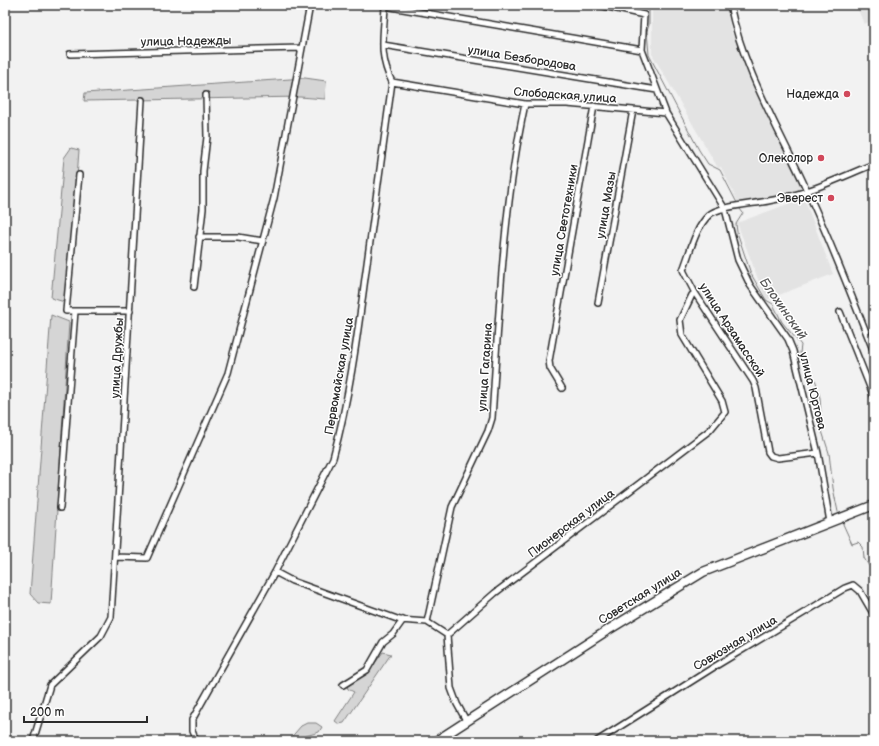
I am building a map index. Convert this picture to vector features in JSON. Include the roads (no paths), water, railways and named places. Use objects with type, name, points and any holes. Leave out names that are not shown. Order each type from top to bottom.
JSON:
[{"type":"main road","name":"Советская улица","points":[[436,741],[608,630],[703,572],[874,505]]},
{"type":"street","points":[[115,557],[147,558],[228,373],[274,198],[310,5]]},
{"type":"street","points":[[392,82],[385,68],[383,57],[385,5],[642,50],[644,14],[599,5]]},
{"type":"street","points":[[730,5],[739,44],[808,191],[874,352]]},
{"type":"street","name":"улица Безбородова","points":[[383,45],[657,90]]},
{"type":"street","name":"улица Надежды","points":[[70,54],[302,48]]},
{"type":"street","name":"улица Юртова","points":[[642,50],[666,113],[725,209],[738,260],[750,285],[788,339],[793,351],[818,453],[830,522]]},
{"type":"street","name":"Слободская улица","points":[[392,82],[524,104],[567,104],[666,113]]},
{"type":"street","name":"Первомайская улица","points":[[196,741],[192,731],[192,720],[275,572],[333,458],[347,402],[392,82]]},
{"type":"street","points":[[194,287],[203,209],[203,179],[207,137],[206,95]]},
{"type":"street","name":"улица Дружбы","points":[[33,741],[50,685],[101,636],[111,617],[142,100]]},
{"type":"street","name":"улица Гагарина","points":[[427,622],[452,507],[488,431],[492,418],[499,303],[510,194],[524,104]]},
{"type":"street","name":"улица Светотехники","points":[[562,388],[550,368],[549,361],[594,106]]},
{"type":"street","name":"улица Мазы","points":[[598,303],[633,110]]},
{"type":"street","name":"улица Арзамасской","points":[[818,453],[778,458],[772,456],[768,452],[754,381],[695,294],[683,270],[702,223],[710,213],[779,199],[808,191],[874,164]]},
{"type":"street","points":[[79,175],[66,311],[130,311]]},
{"type":"street","points":[[199,238],[238,237],[263,241]]},
{"type":"street","name":"Пионерская улица","points":[[447,636],[495,593],[710,430],[725,412],[725,407],[682,335],[680,320],[685,306],[692,295],[695,294]]},
{"type":"street","points":[[60,508],[75,311]]},
{"type":"street","points":[[840,312],[874,397]]},
{"type":"street","points":[[275,572],[292,581],[403,620],[427,622],[447,636],[451,688],[456,704],[467,722]]},
{"type":"street","name":"Совхозная улица","points":[[598,741],[714,667],[845,588],[853,585],[860,591],[874,615]]},
{"type":"street","points":[[343,685],[367,670],[383,642],[393,634],[403,620]]},
{"type":"waterway","name":"Блохинский","points":[[649,5],[649,25],[647,31],[649,55],[699,150],[708,164],[720,170],[737,203]]},
{"type":"waterway","name":"Блохинский","points":[[740,209],[743,213],[736,224],[737,232],[751,274],[766,300],[773,304],[782,322],[801,345],[800,353],[816,382],[820,398],[822,431],[829,453],[833,488],[838,512]]},
{"type":"waterway","name":"Блохинский","points":[[843,524],[852,544],[858,542],[863,547],[864,558],[869,566],[874,567]]},
{"type":"place","name":"Надежда","points":[[847,94]]},
{"type":"place","name":"Олеколор","points":[[821,158]]},
{"type":"place","name":"Эверест","points":[[831,198]]}]
